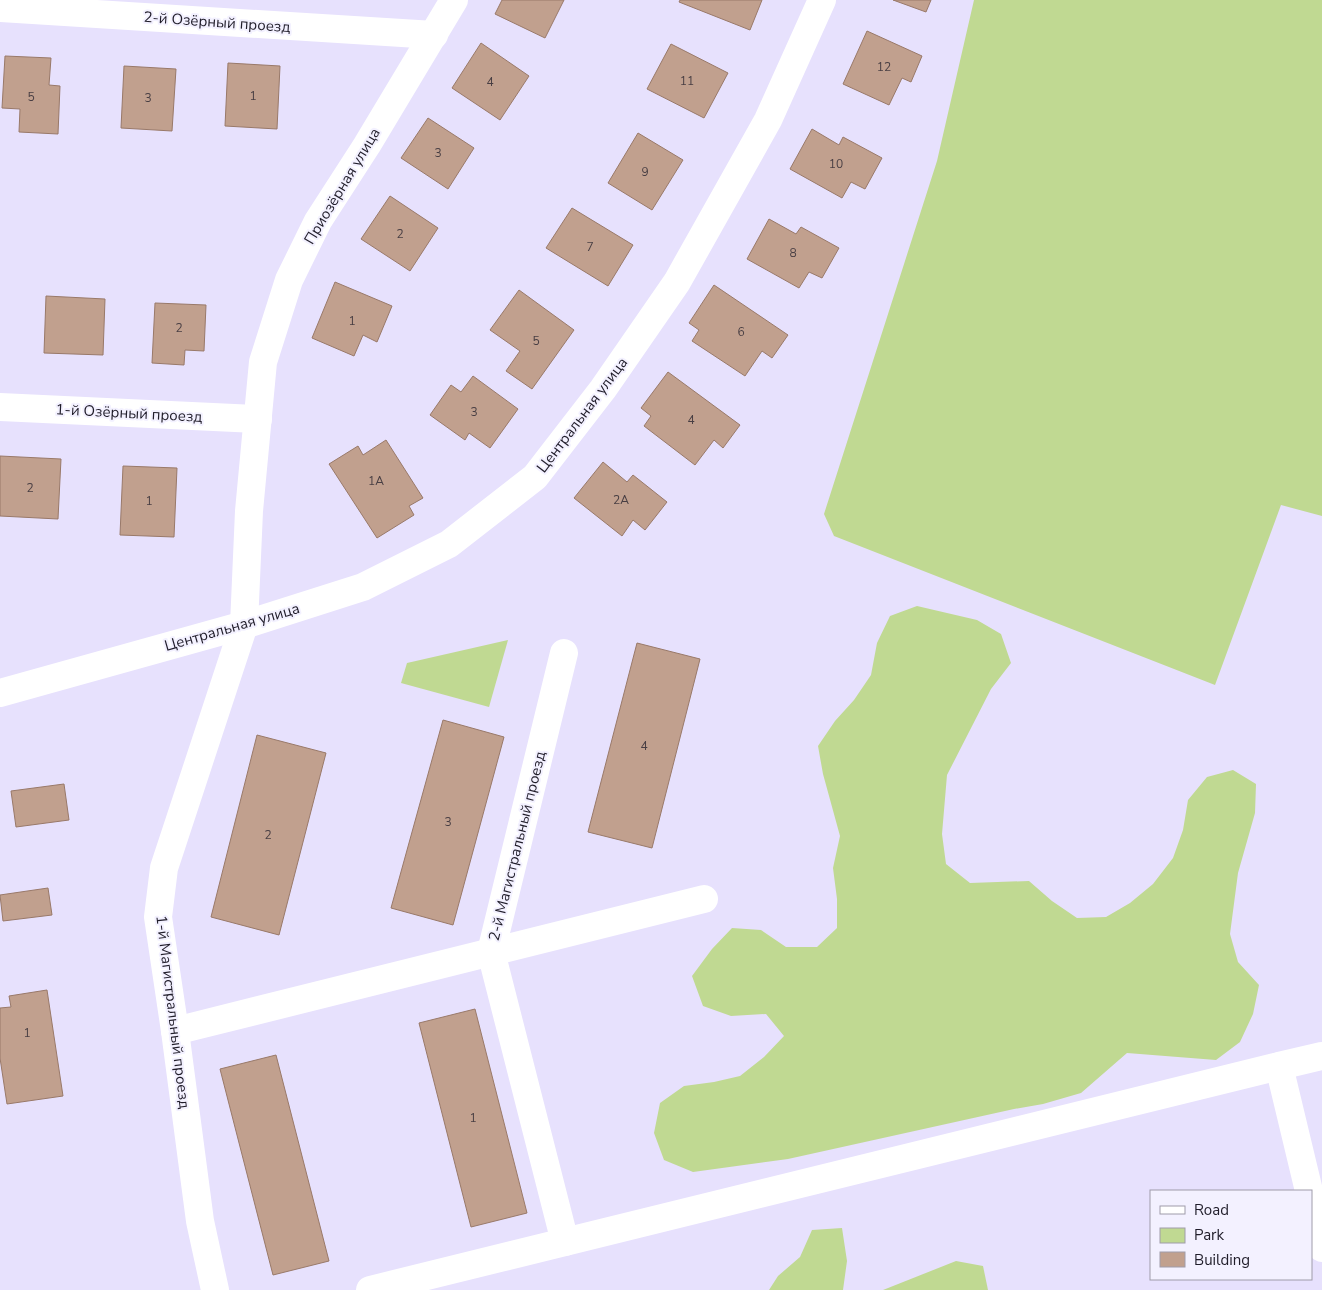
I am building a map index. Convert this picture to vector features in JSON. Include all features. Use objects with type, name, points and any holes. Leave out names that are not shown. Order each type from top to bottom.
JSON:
[{"type":"street","name":"Приозёрная улица","points":[[244,625],[249,511],[263,362],[289,280],[318,220],[454,0]]},
{"type":"street","name":"Центральная улица","points":[[0,693],[244,625],[363,587],[448,544],[535,477],[603,389],[677,282],[768,120],[822,0]]},
{"type":"street","name":"2-й Озёрный проезд","points":[[0,8],[434,35]]},
{"type":"street","name":"1-й Озёрный проезд","points":[[0,406],[258,419]]},
{"type":"street","name":"1-й Магистральный проезд","points":[[215,1290],[200,1221],[176,1031],[158,917],[164,868],[244,625]]},
{"type":"street","name":"2-й Магистральный проезд","points":[[564,653],[491,952],[565,1242]]},
{"type":"street","points":[[176,1031],[704,899]]},
{"type":"street","points":[[370,1290],[1322,1056]]},
{"type":"street","points":[[1279,1066],[1309,1190]]},
{"type":"street","points":[[1312,1204],[1322,1248]]},
{"type":"green space","points":[[974,0],[1322,0],[1322,516],[1281,505],[1215,685],[834,536],[824,514],[937,161]]},
{"type":"green space","points":[[917,606],[977,620],[1001,634],[1011,663],[991,689],[947,775],[942,834],[946,864],[970,883],[1029,881],[1052,901],[1077,918],[1106,917],[1130,903],[1153,884],[1173,858],[1183,830],[1188,800],[1207,777],[1233,770],[1256,784],[1255,813],[1238,873],[1230,934],[1238,962],[1259,985],[1253,1014],[1240,1042],[1216,1060],[1127,1053],[1081,1093],[1043,1104],[788,1159],[693,1172],[664,1160],[654,1133],[660,1103],[684,1086],[740,1076],[764,1057],[784,1036],[766,1014],[731,1016],[703,1006],[692,976],[712,949],[732,928],[761,930],[786,947],[817,947],[837,928],[837,899],[833,868],[840,836],[823,774],[818,746],[871,675],[877,643],[890,616]]},
{"type":"green space","points":[[508,640],[489,707],[401,683],[407,663]]},
{"type":"green space","points":[[842,1228],[847,1261],[843,1290],[769,1290],[778,1276],[800,1257],[812,1230]]},
{"type":"green space","points":[[956,1261],[983,1266],[988,1290],[883,1290]]},
{"type":"building","points":[[502,0],[564,0],[545,38],[495,14]]},
{"type":"building","points":[[680,0],[762,0],[750,30],[679,2]]},
{"type":"building","points":[[893,0],[931,0],[926,12]]},
{"type":"building","points":[[867,31],[922,56],[911,82],[902,78],[889,105],[843,84]]},
{"type":"building","points":[[481,43],[529,76],[500,120],[452,88]]},
{"type":"building","points":[[671,44],[728,73],[704,118],[647,89]]},
{"type":"building","points":[[5,56],[51,58],[49,85],[60,86],[58,134],[19,132],[20,109],[2,108]]},
{"type":"building","points":[[228,63],[280,66],[277,129],[225,126]]},
{"type":"building","points":[[124,66],[176,69],[172,131],[121,128]]},
{"type":"building","points":[[428,118],[474,148],[448,189],[401,158]]},
{"type":"building","points":[[812,129],[839,145],[843,137],[882,158],[865,189],[851,182],[842,198],[790,169]]},
{"type":"building","points":[[638,133],[683,160],[652,210],[608,183]]},
{"type":"building","points":[[390,196],[438,228],[410,271],[361,239]]},
{"type":"building","points":[[572,208],[633,245],[608,286],[546,248]]},
{"type":"building","points":[[769,219],[796,234],[801,227],[839,248],[822,278],[809,272],[799,288],[747,259]]},
{"type":"building","points":[[335,282],[392,306],[377,342],[363,335],[354,356],[312,338]]},
{"type":"building","points":[[714,285],[788,335],[772,358],[762,351],[745,376],[692,341],[699,330],[689,323]]},
{"type":"building","points":[[519,290],[574,330],[532,389],[506,371],[520,351],[490,330]]},
{"type":"building","points":[[46,296],[105,299],[103,355],[44,353]]},
{"type":"building","points":[[155,303],[206,305],[204,351],[185,350],[184,365],[152,363]]},
{"type":"building","points":[[668,372],[740,425],[723,448],[714,440],[695,465],[644,426],[651,416],[641,408]]},
{"type":"building","points":[[473,376],[518,409],[490,448],[469,433],[465,440],[430,415],[451,385],[461,392]]},
{"type":"building","points":[[386,440],[423,498],[409,506],[414,515],[377,538],[329,464],[358,446],[363,455]]},
{"type":"building","points":[[0,456],[61,459],[58,519],[0,516]]},
{"type":"building","points":[[603,462],[627,482],[633,475],[667,502],[645,530],[633,520],[622,536],[574,498]]},
{"type":"building","points":[[123,466],[177,468],[174,537],[120,535]]},
{"type":"building","points":[[637,643],[700,659],[652,848],[588,832]]},
{"type":"building","points":[[443,720],[504,737],[453,925],[391,908]]},
{"type":"building","points":[[257,735],[326,753],[279,935],[211,917]]},
{"type":"building","points":[[64,784],[69,820],[16,827],[11,791]]},
{"type":"building","points":[[48,888],[52,915],[3,921],[0,895]]},
{"type":"building","points":[[47,990],[63,1096],[7,1104],[0,1058],[0,1008],[11,1007],[9,996]]},
{"type":"building","points":[[475,1009],[527,1213],[471,1227],[419,1023]]},
{"type":"building","points":[[276,1055],[329,1261],[273,1275],[220,1069]]}]
